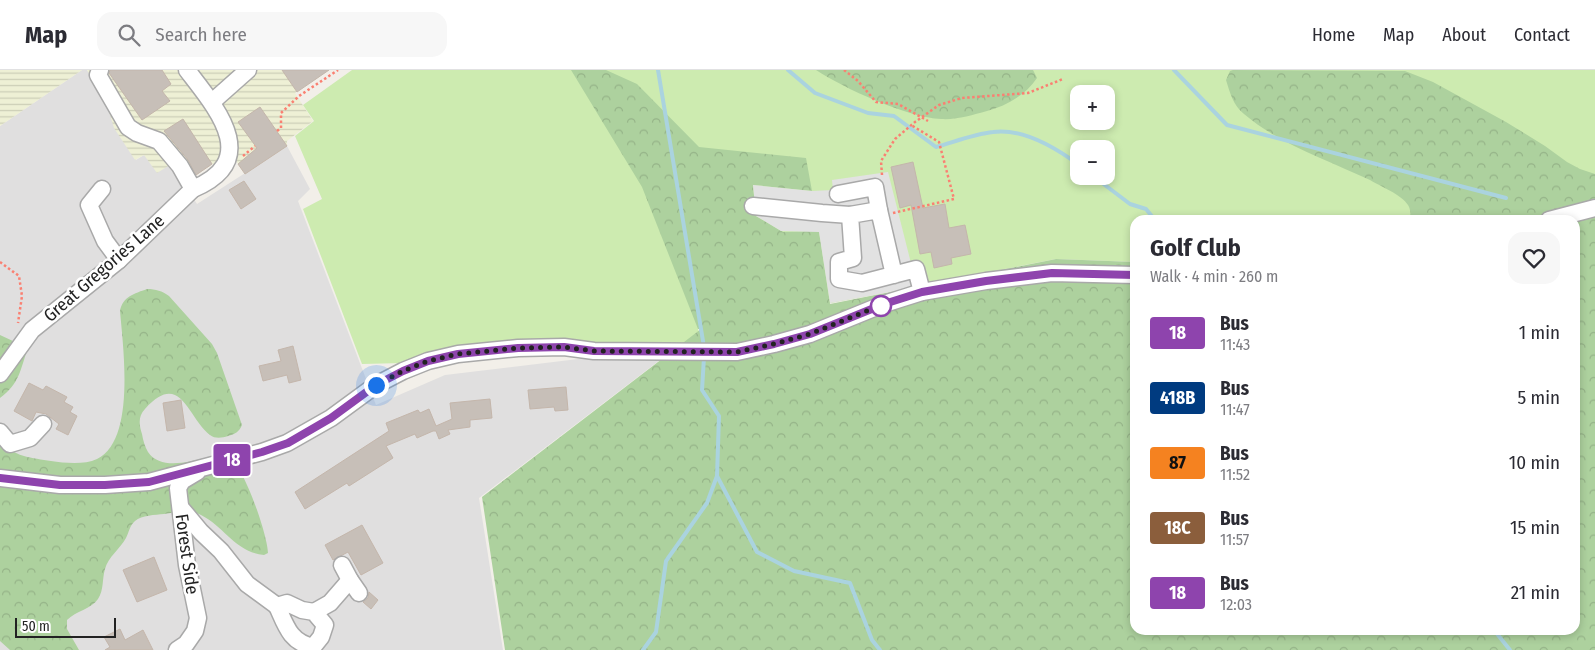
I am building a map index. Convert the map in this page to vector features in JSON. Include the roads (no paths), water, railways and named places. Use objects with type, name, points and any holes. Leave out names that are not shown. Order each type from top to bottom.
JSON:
[{"type":"street","points":[[100,70],[98,75],[128,127],[137,133],[160,141],[180,166],[193,189]]},
{"type":"street","points":[[187,70],[212,102],[248,70]]},
{"type":"street","name":"Great Gregories Lane","points":[[0,374],[32,330],[119,260],[193,189],[219,172],[229,158],[228,131],[212,102]]},
{"type":"street","points":[[838,194],[874,187],[894,275]]},
{"type":"street","points":[[102,190],[89,205],[105,241],[119,260]]},
{"type":"street","points":[[752,206],[850,215],[880,213]]},
{"type":"street","points":[[1568,215],[1595,208]]},
{"type":"street","points":[[850,215],[852,258],[839,262],[839,279],[862,284],[916,270],[922,292]]},
{"type":"street","points":[[0,478],[60,485],[105,485],[149,482],[262,452],[288,443],[331,418],[376,385],[403,371],[428,361],[458,354],[545,347],[564,347],[594,351],[737,352],[810,334],[884,304],[922,292],[986,281],[1052,273],[1130,275]]},
{"type":"street","points":[[0,432],[10,444],[30,438],[43,424]]},
{"type":"street","name":"Forest Side","points":[[177,650],[186,644],[195,631],[198,618],[187,565],[178,488],[182,481],[207,466]]},
{"type":"street","points":[[180,508],[221,551],[247,584],[277,606],[293,637],[303,645],[313,649],[321,637],[325,625],[314,612]]},
{"type":"street","points":[[277,606],[287,604],[314,612],[330,603],[350,579]]},
{"type":"waterway","points":[[658,70],[704,347]]},
{"type":"waterway","points":[[788,70],[815,93],[868,113],[894,116],[936,147],[979,134],[1004,132],[1027,136],[1070,159]]},
{"type":"waterway","points":[[1174,70],[1227,125],[1506,198]]},
{"type":"waterway","points":[[1105,185],[1130,204],[1146,209],[1151,215]]},
{"type":"waterway","points":[[643,650],[656,632],[666,561],[707,503],[717,476],[719,416],[702,390],[704,357]]},
{"type":"waterway","points":[[717,476],[757,552],[794,571],[850,583],[872,640],[880,650]]},
{"type":"waterway","points":[[1498,635],[1510,650]]}]
